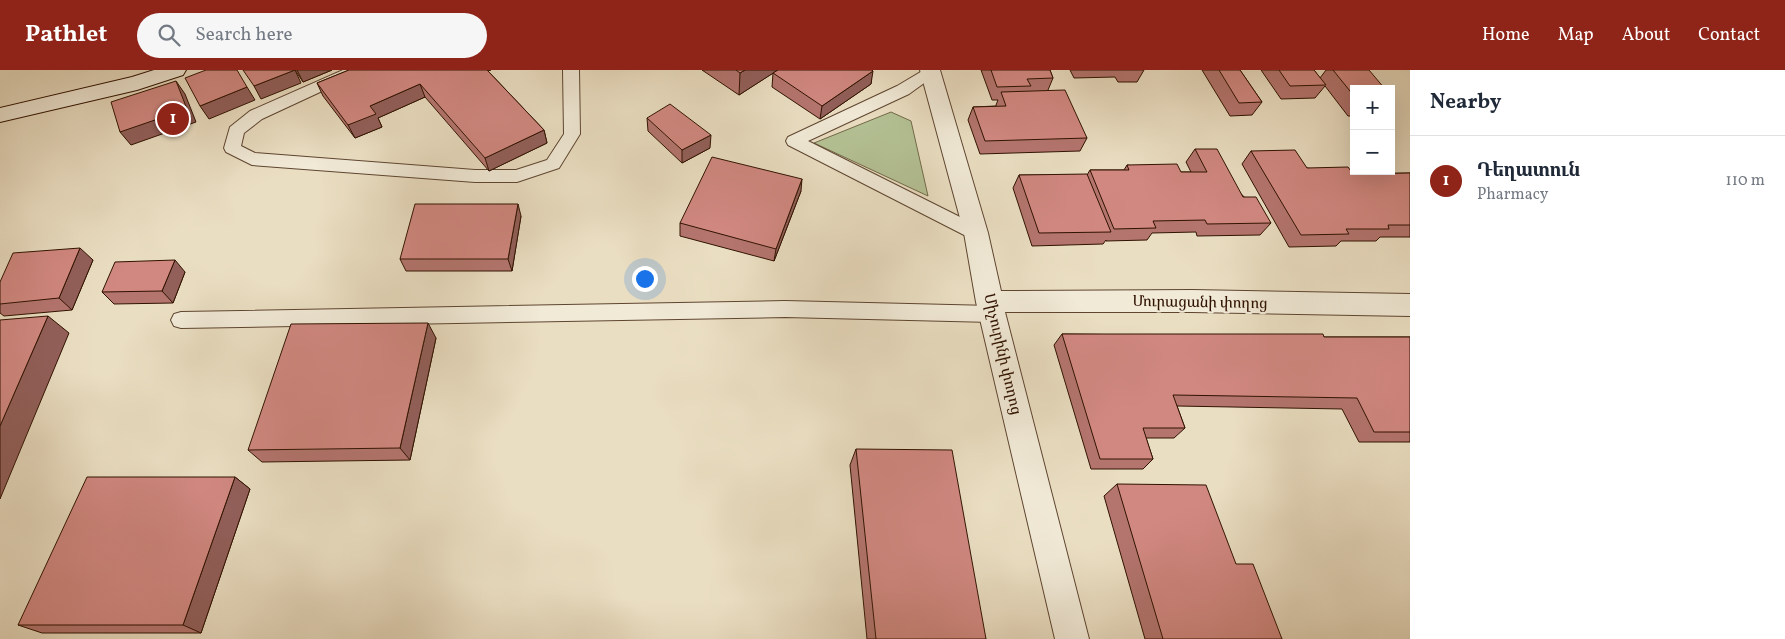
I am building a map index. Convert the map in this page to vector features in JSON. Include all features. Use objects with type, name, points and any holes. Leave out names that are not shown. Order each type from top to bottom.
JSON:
[{"type":"street","points":[[0,101],[135,70]]},
{"type":"street","points":[[0,115],[137,83],[176,70]]},
{"type":"street","name":"Միչուրինի փողոց","points":[[930,72],[976,233],[991,308],[1072,639]]},
{"type":"street","name":"Մուրացանի փողոց","points":[[991,308],[1192,301],[1410,305]]},
{"type":"lane","points":[[356,70],[256,114],[236,131],[232,148],[252,159],[475,176],[517,176],[553,164],[572,134],[571,70]]},
{"type":"lane","points":[[930,72],[903,90],[794,142],[976,233]]},
{"type":"lane","points":[[181,320],[785,309],[991,308]]},
{"type":"green space","points":[[891,112],[911,121],[928,196],[814,143]]},
{"type":"building","points":[[206,70],[237,70],[247,87],[200,106],[185,78]]},
{"type":"building","points":[[243,70],[295,70],[254,86]]},
{"type":"building","points":[[349,70],[487,70],[544,130],[485,158],[420,84],[370,106],[376,114],[348,125],[317,83]]},
{"type":"building","points":[[778,70],[873,71],[822,106],[773,73]]},
{"type":"building","points":[[991,70],[1050,70],[1053,78],[1027,79],[1031,86],[997,87]]},
{"type":"building","points":[[1219,70],[1240,70],[1262,102],[1239,103]]},
{"type":"building","points":[[1279,70],[1314,70],[1326,85],[1290,86]]},
{"type":"building","points":[[1333,70],[1369,70],[1382,85],[1350,85],[1350,91]]},
{"type":"building","points":[[176,81],[187,109],[120,132],[111,102]]},
{"type":"building","points":[[1065,90],[1087,138],[985,141],[973,107],[1006,106],[1001,92]]},
{"type":"building","points":[[670,104],[711,135],[682,150],[647,118]]},
{"type":"building","points":[[1195,149],[1217,149],[1243,197],[1256,197],[1271,223],[1207,224],[1205,220],[1153,221],[1156,228],[1114,229],[1090,170],[1129,170],[1127,165],[1177,164],[1181,172],[1207,172]]},
{"type":"building","points":[[1295,150],[1307,168],[1348,167],[1350,175],[1410,173],[1410,225],[1388,225],[1389,229],[1346,229],[1349,234],[1301,235],[1251,151]]},
{"type":"building","points":[[712,157],[802,179],[776,249],[680,223]]},
{"type":"building","points":[[1087,174],[1111,232],[1039,233],[1019,175]]},
{"type":"building","points":[[415,204],[518,204],[508,259],[400,259]]},
{"type":"building","points":[[80,248],[59,298],[0,304],[0,282],[13,253]]},
{"type":"building","points":[[175,260],[162,291],[102,292],[115,262]]},
{"type":"building","points":[[48,316],[0,426],[0,320]]},
{"type":"building","points":[[428,323],[400,448],[248,450],[291,324]]},
{"type":"building","points":[[1062,334],[1323,334],[1324,337],[1410,337],[1410,432],[1374,432],[1357,398],[1173,395],[1185,428],[1143,428],[1153,459],[1100,459]]},
{"type":"building","points":[[856,449],[952,450],[986,639],[876,639]]},
{"type":"building","points":[[87,477],[235,477],[183,625],[18,625]]},
{"type":"building","points":[[1117,484],[1206,485],[1236,564],[1253,564],[1282,639],[1163,639]]},
{"type":"place","name":"Դեղատուն","points":[[173,119]]}]
